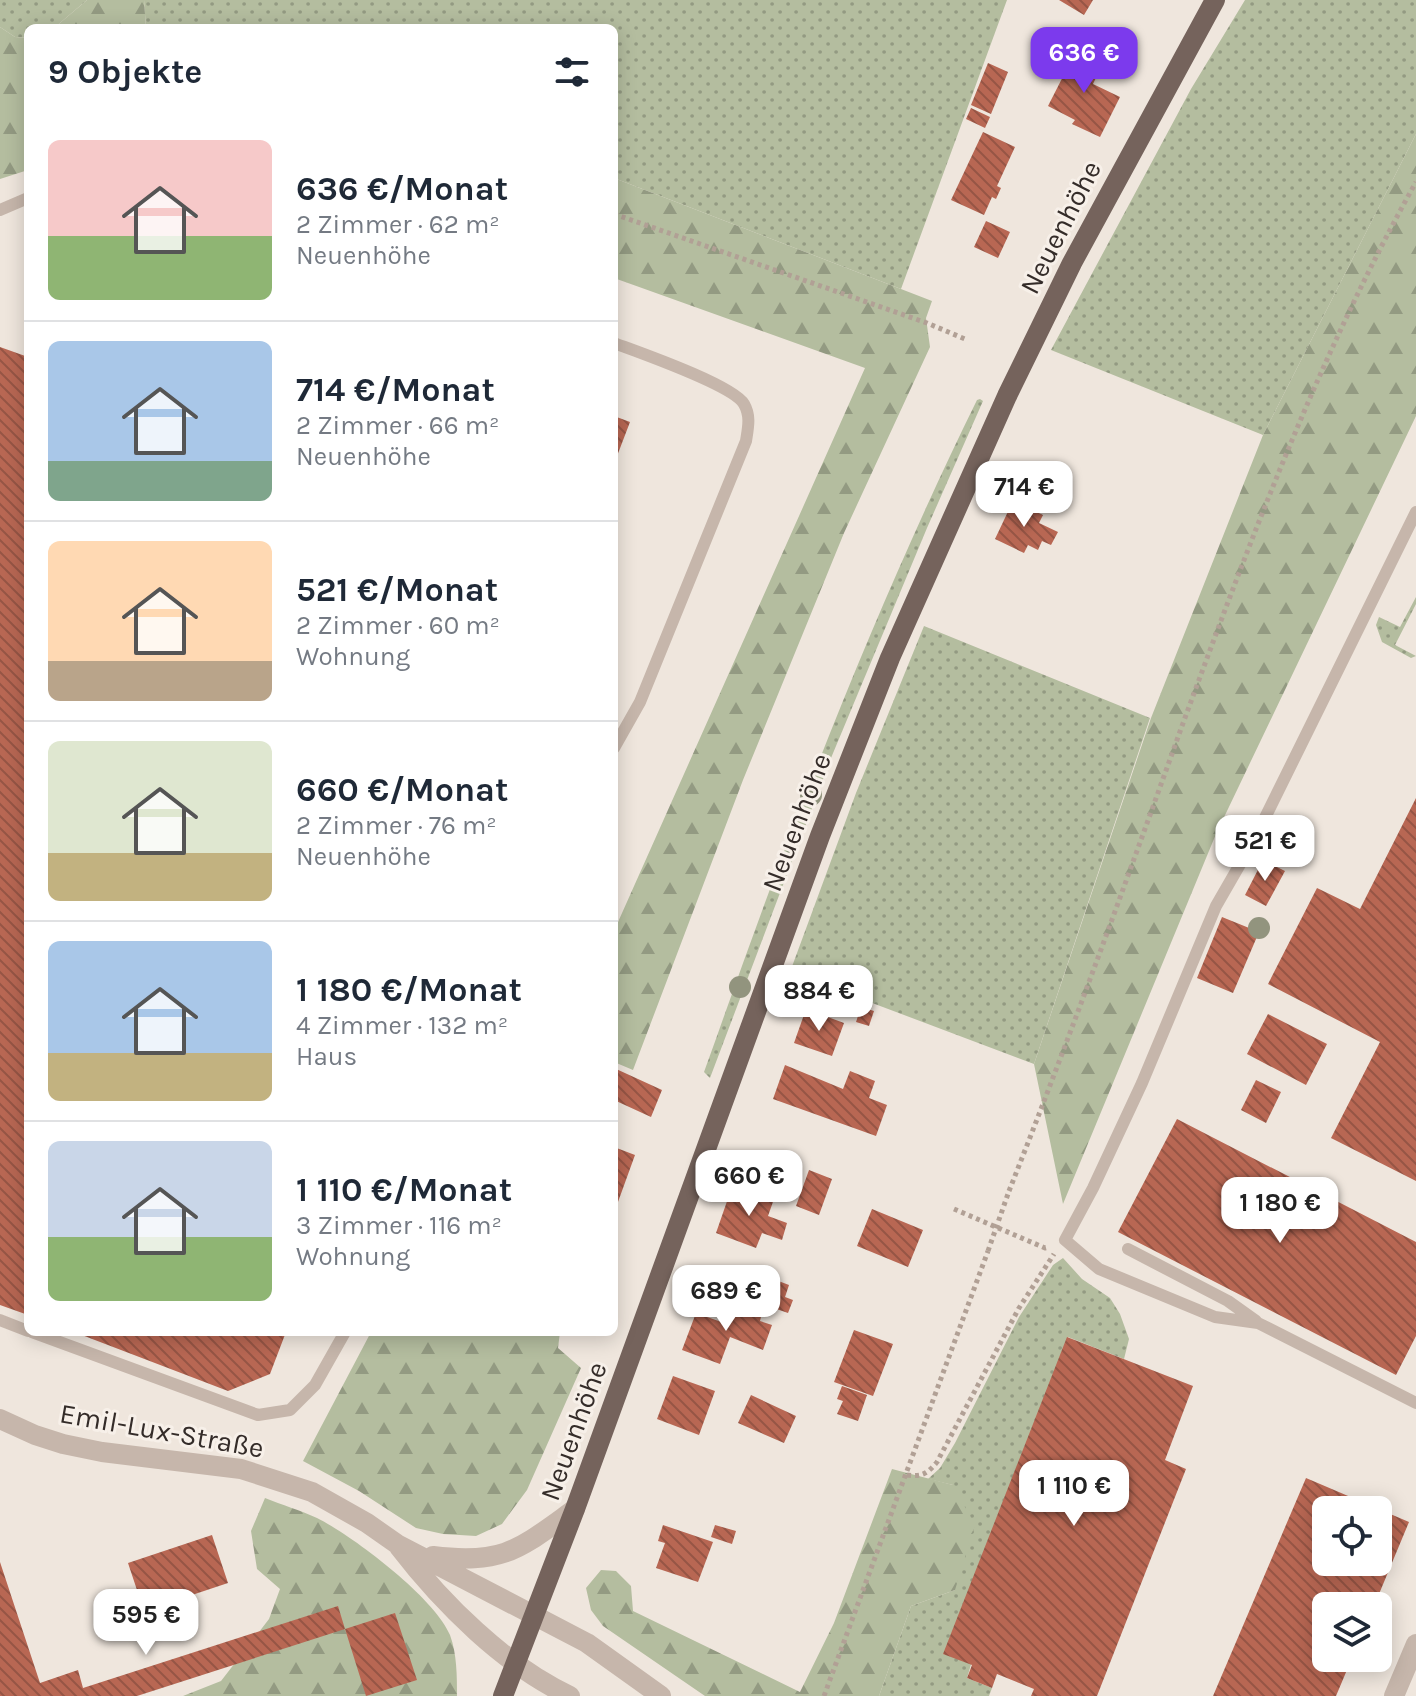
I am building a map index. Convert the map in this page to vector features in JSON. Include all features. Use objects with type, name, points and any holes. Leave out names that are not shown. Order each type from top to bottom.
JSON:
[{"type":"main road","name":"Neuenhöhe","points":[[503,1696],[575,1509],[820,836],[890,658],[1007,396],[1065,276],[1215,0]]},
{"type":"street","name":"Emil-Lux-Straße","points":[[0,1419],[35,1435],[89,1450],[222,1465],[287,1482],[337,1504],[397,1544],[587,1643],[661,1696]]},
{"type":"street","name":"Emil-Lux-Straße","points":[[421,1555],[459,1560],[496,1557],[540,1534],[575,1509]]},
{"type":"street","name":"Emil-Lux-Straße","points":[[397,1544],[419,1573],[476,1630],[516,1662],[570,1696]]},
{"type":"street","points":[[1394,1696],[1416,1644]]},
{"type":"lane","points":[[0,210],[24,200]]},
{"type":"lane","points":[[618,345],[692,373],[742,400],[749,415],[746,441],[719,509],[640,702],[618,741]]},
{"type":"lane","points":[[1258,1323],[1215,1317],[1099,1269],[1065,1240],[1142,1083],[1216,906],[1254,840],[1416,512]]},
{"type":"lane","points":[[1128,1249],[1228,1301],[1258,1323],[1416,1403]]},
{"type":"lane","points":[[0,1320],[24,1329]]},
{"type":"lane","points":[[44,1336],[258,1415],[290,1410],[315,1385],[343,1336]]},
{"type":"path","points":[[826,1695],[1229,599],[1321,369],[1416,182]]},
{"type":"path","points":[[618,215],[965,339]]},
{"type":"path","points":[[954,1209],[1045,1248],[1065,1240]]},
{"type":"path","points":[[907,1475],[928,1473],[937,1462],[1019,1308],[1065,1240]]},
{"type":"green space","points":[[0,0],[87,0],[59,24],[24,24],[24,38],[15,37],[0,27]]},
{"type":"green space","points":[[87,0],[144,0],[146,24],[59,24]]},
{"type":"green space","points":[[144,0],[1007,0],[901,289],[618,180],[618,24],[146,24]]},
{"type":"green space","points":[[1245,0],[1416,0],[1416,134],[1263,435],[1051,350],[1191,89]]},
{"type":"green space","points":[[0,27],[15,37],[24,38],[24,171],[0,179]]},
{"type":"green space","points":[[1416,134],[1416,416],[1216,834],[1063,1204],[1034,1064],[1151,718],[1263,435]]},
{"type":"green space","points":[[618,180],[932,301],[926,318],[930,347],[844,533],[743,780],[633,1070],[618,1064],[618,922],[865,368],[618,279]]},
{"type":"green space","points":[[980,399],[983,401],[831,758],[710,1078],[704,1072],[775,874],[838,714],[904,556]]},
{"type":"green space","points":[[1416,597],[1416,604],[1395,645],[1416,656],[1411,658],[1382,642],[1376,625],[1379,617],[1400,627]]},
{"type":"green space","points":[[924,626],[1150,718],[1034,1064],[790,972],[856,793]]},
{"type":"green space","points":[[1063,1258],[1082,1279],[1110,1298],[1129,1339],[1124,1359],[1068,1337],[967,1678],[992,1688],[989,1696],[879,1696],[911,1606],[955,1590],[953,1485],[928,1479],[940,1468],[955,1443],[1019,1317],[1053,1265]]},
{"type":"green space","points":[[369,1336],[560,1336],[558,1348],[581,1368],[527,1490],[502,1524],[476,1536],[416,1528],[359,1491],[303,1461]]},
{"type":"green space","points":[[892,1469],[953,1485],[975,1525],[955,1590],[911,1606],[879,1696],[705,1696],[603,1626],[591,1610],[586,1588],[601,1570],[616,1571],[631,1586],[633,1611],[800,1692],[834,1623]]},
{"type":"green space","points":[[265,1498],[311,1515],[332,1527],[371,1553],[411,1586],[450,1635],[456,1665],[457,1696],[183,1696],[221,1681],[269,1619],[280,1589],[257,1569],[251,1531]]},
{"type":"building","points":[[1059,0],[1093,0],[1084,15]]},
{"type":"building","points":[[1077,49],[1103,63],[1093,84],[1120,97],[1100,137],[1072,124],[1075,120],[1048,106]]},
{"type":"building","points":[[988,63],[1008,72],[991,114],[971,105]]},
{"type":"building","points":[[971,108],[990,117],[985,128],[966,119]]},
{"type":"building","points":[[983,132],[1015,147],[997,186],[1001,188],[996,199],[992,197],[984,215],[951,200]]},
{"type":"building","points":[[986,221],[1010,232],[998,258],[974,247]]},
{"type":"building","points":[[0,347],[24,356],[24,1314],[0,1305]]},
{"type":"building","points":[[618,418],[630,422],[618,454]]},
{"type":"building","points":[[1013,501],[1043,515],[1039,523],[1058,532],[1051,545],[1042,541],[1038,550],[1028,545],[1024,553],[995,539]]},
{"type":"building","points":[[1416,798],[1416,1181],[1331,1138],[1380,1042],[1268,984],[1317,888],[1360,909]]},
{"type":"building","points":[[1263,860],[1285,871],[1266,906],[1245,895]]},
{"type":"building","points":[[1222,917],[1259,932],[1233,993],[1197,978]]},
{"type":"building","points":[[861,1007],[874,1011],[869,1026],[856,1022]]},
{"type":"building","points":[[806,1009],[844,1023],[832,1056],[794,1043]]},
{"type":"building","points":[[1268,1014],[1327,1044],[1306,1085],[1247,1054]]},
{"type":"building","points":[[785,1065],[843,1089],[850,1071],[875,1081],[869,1098],[887,1105],[876,1136],[773,1099]]},
{"type":"building","points":[[618,1070],[662,1090],[651,1117],[618,1102]]},
{"type":"building","points":[[1256,1080],[1281,1092],[1266,1123],[1241,1110]]},
{"type":"building","points":[[1177,1119],[1416,1242],[1416,1336],[1396,1375],[1118,1232]]},
{"type":"building","points":[[618,1149],[635,1155],[618,1202]]},
{"type":"building","points":[[809,1170],[832,1179],[819,1215],[796,1206]]},
{"type":"building","points":[[733,1184],[774,1199],[768,1216],[787,1223],[782,1240],[762,1233],[756,1248],[716,1233]]},
{"type":"building","points":[[872,1209],[923,1230],[908,1267],[857,1246]]},
{"type":"building","points":[[768,1277],[789,1285],[785,1297],[793,1300],[788,1313],[759,1303]]},
{"type":"building","points":[[734,1303],[762,1313],[760,1321],[772,1325],[763,1350],[730,1337],[720,1364],[682,1350],[696,1313],[727,1324]]},
{"type":"building","points":[[854,1330],[893,1344],[873,1396],[834,1382]]},
{"type":"building","points":[[84,1336],[284,1336],[270,1374],[228,1391]]},
{"type":"building","points":[[1067,1337],[1193,1386],[1165,1460],[1186,1469],[1097,1696],[1031,1696],[1034,1689],[997,1674],[992,1688],[967,1678],[972,1665],[943,1654]]},
{"type":"building","points":[[673,1376],[715,1391],[699,1435],[657,1419]]},
{"type":"building","points":[[842,1386],[867,1395],[858,1421],[837,1414],[843,1401],[837,1399]]},
{"type":"building","points":[[751,1395],[796,1416],[784,1443],[738,1423]]},
{"type":"building","points":[[1306,1478],[1348,1496],[1312,1496],[1312,1576],[1386,1576],[1380,1592],[1312,1592],[1312,1672],[1346,1672],[1336,1696],[1213,1696]]},
{"type":"building","points":[[1392,1515],[1409,1522],[1392,1563]]},
{"type":"building","points":[[663,1525],[713,1542],[698,1582],[656,1568],[665,1543],[658,1541]]},
{"type":"building","points":[[715,1525],[736,1531],[732,1544],[711,1537]]},
{"type":"building","points":[[212,1535],[228,1583],[168,1603],[175,1624],[160,1629],[153,1608],[144,1611],[128,1563]]},
{"type":"building","points":[[0,1562],[40,1683],[78,1670],[83,1688],[338,1606],[345,1629],[137,1696],[0,1696]]},
{"type":"building","points":[[395,1613],[417,1680],[366,1696],[345,1629]]}]
